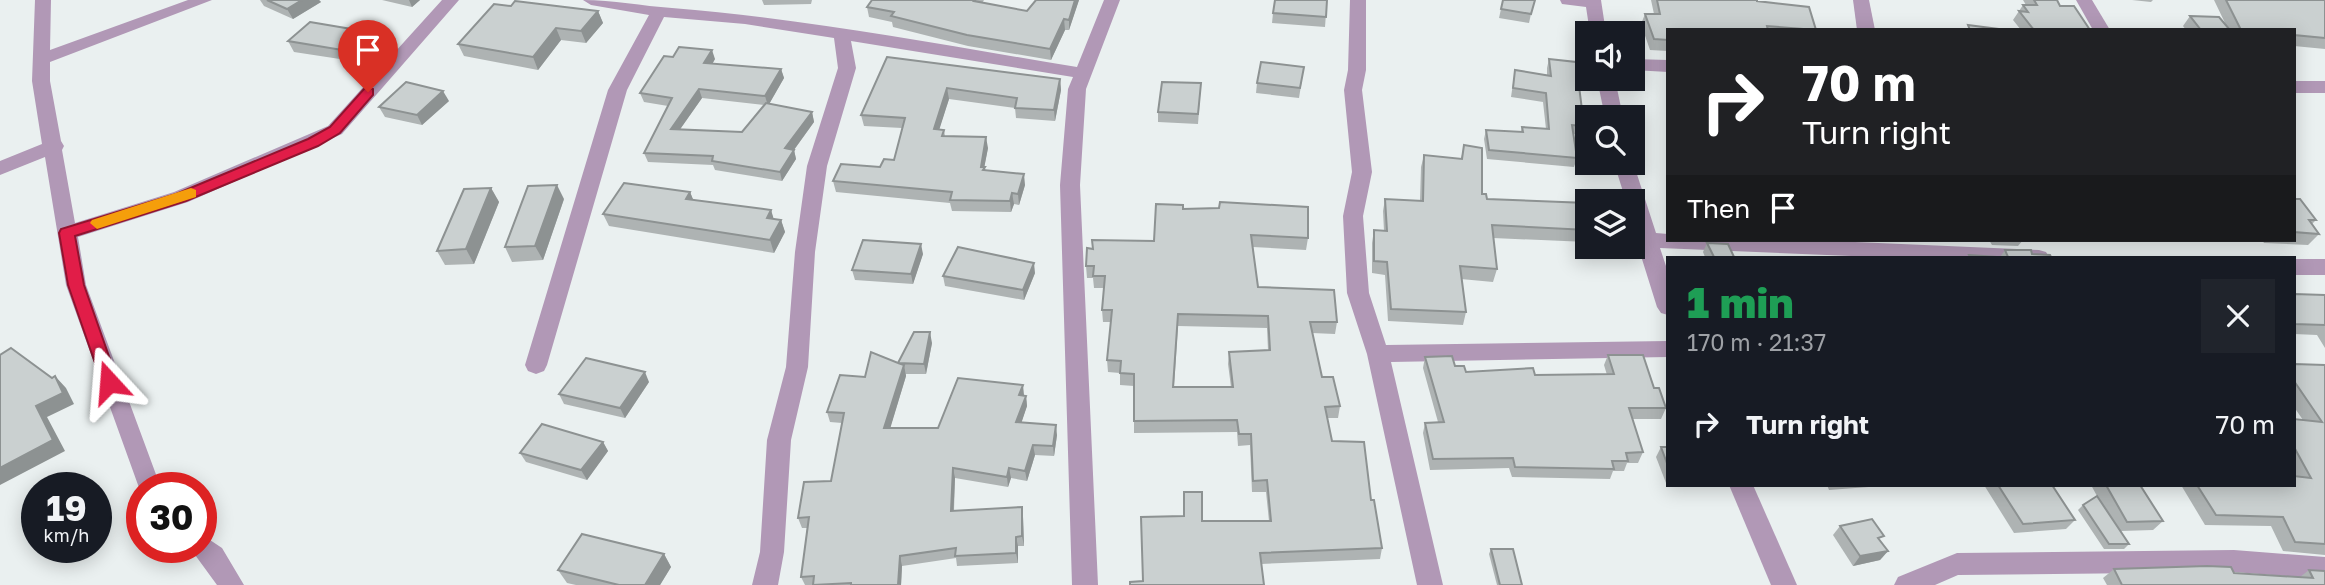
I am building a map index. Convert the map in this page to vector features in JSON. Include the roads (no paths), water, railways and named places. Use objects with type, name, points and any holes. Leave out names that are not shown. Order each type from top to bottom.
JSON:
[{"type":"street","points":[[43,0],[41,81],[55,146],[66,233],[76,285],[140,472]]},
{"type":"street","points":[[42,59],[60,50],[204,0]]},
{"type":"street","points":[[66,233],[181,197],[297,149],[335,130],[452,0]]},
{"type":"street","points":[[591,0],[659,12],[745,19],[1082,73]]},
{"type":"street","points":[[1084,585],[1070,185],[1074,103],[1082,73],[1112,0]]},
{"type":"street","points":[[1358,0],[1357,70],[1353,90],[1362,172],[1353,216],[1358,293],[1378,354],[1430,585]]},
{"type":"street","points":[[1568,0],[1593,2],[1596,21]]},
{"type":"street","points":[[1861,0],[1866,28]]},
{"type":"street","points":[[2084,0],[2101,28]]},
{"type":"street","points":[[536,365],[610,120],[614,92],[622,72],[659,12]]},
{"type":"street","points":[[765,585],[772,552],[779,440],[797,367],[805,251],[817,166],[848,68],[842,36]]},
{"type":"street","points":[[848,68],[881,42]]},
{"type":"street","points":[[1645,65],[1666,66]]},
{"type":"street","points":[[2296,87],[2325,87]]},
{"type":"street","points":[[0,168],[55,146]]},
{"type":"street","points":[[1628,175],[1666,301]]},
{"type":"street","points":[[1646,240],[1666,241]]},
{"type":"street","points":[[1692,242],[2016,256]]},
{"type":"street","points":[[2296,267],[2325,267]]},
{"type":"street","points":[[1378,354],[1666,349]]},
{"type":"street","points":[[1742,487],[1784,585]]},
{"type":"street","points":[[1907,585],[1957,564],[2234,561],[2325,568]]},
{"type":"street","points":[[217,562],[231,585]]}]
